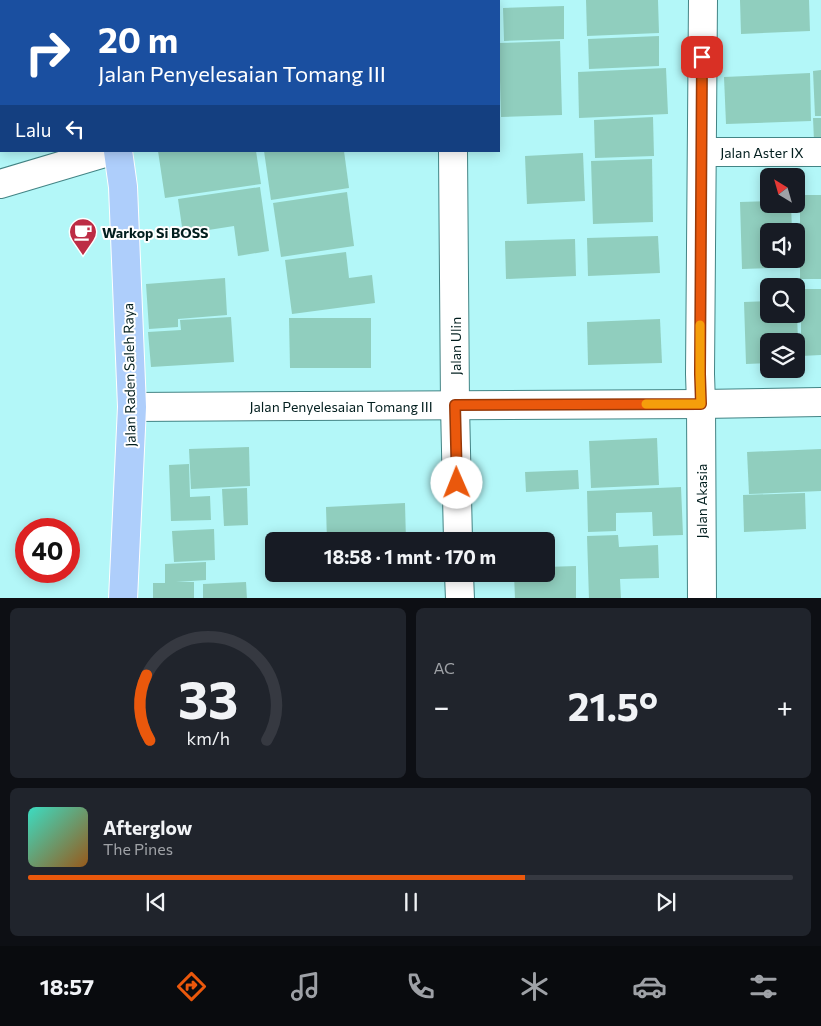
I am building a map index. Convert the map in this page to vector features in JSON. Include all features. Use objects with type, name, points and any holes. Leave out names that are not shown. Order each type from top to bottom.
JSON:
[{"type":"main road","name":"Jalan Raden Saleh Raya","points":[[118,152],[123,187],[132,407],[123,598]]},
{"type":"street","name":"Jalan Akasia","points":[[702,0],[700,374],[702,598]]},
{"type":"street","points":[[0,184],[108,152]]},
{"type":"street","name":"Jalan Ulin","points":[[453,152],[458,532]]},
{"type":"street","name":"Jalan Aster IX","points":[[702,152],[821,152]]},
{"type":"street","name":"Jalan Penyelesaian Tomang III","points":[[132,407],[821,402]]},
{"type":"street","points":[[459,582],[460,598]]},
{"type":"building","points":[[586,0],[658,0],[659,33],[587,36]]},
{"type":"building","points":[[740,0],[809,0],[810,31],[741,34]]},
{"type":"building","points":[[564,6],[564,39],[504,41],[503,8]]},
{"type":"building","points":[[659,36],[659,66],[589,69],[588,39]]},
{"type":"building","points":[[560,41],[562,115],[501,117],[500,43]]},
{"type":"building","points":[[666,68],[668,114],[579,118],[578,72]]},
{"type":"building","points":[[821,70],[821,116],[815,116],[813,71]]},
{"type":"building","points":[[810,73],[811,121],[726,124],[724,77]]},
{"type":"building","points":[[653,117],[654,156],[595,158],[594,120]]},
{"type":"building","points":[[813,118],[821,118],[821,141],[814,141]]},
{"type":"building","points":[[158,152],[256,152],[261,184],[165,198]]},
{"type":"building","points":[[264,152],[344,152],[349,188],[271,200]]},
{"type":"building","points":[[583,153],[585,201],[527,204],[525,156]]},
{"type":"building","points":[[652,159],[653,222],[593,224],[591,161]]},
{"type":"building","points":[[260,187],[269,251],[238,256],[234,226],[183,234],[178,199]]},
{"type":"building","points":[[347,192],[354,246],[281,257],[273,203]]},
{"type":"building","points":[[805,195],[821,195],[821,279],[800,278],[800,268],[805,268],[805,223],[800,223],[800,213],[805,213]]},
{"type":"building","points":[[760,201],[760,213],[791,213],[792,223],[760,223],[760,268],[772,268],[742,269],[740,202]]},
{"type":"building","points":[[658,236],[660,273],[588,276],[587,238]]},
{"type":"building","points":[[575,239],[576,276],[506,279],[505,241]]},
{"type":"building","points":[[346,252],[349,278],[372,275],[375,303],[292,314],[285,260]]},
{"type":"building","points":[[225,278],[227,315],[178,319],[178,327],[149,329],[146,284]]},
{"type":"building","points":[[805,289],[821,289],[821,355],[805,356],[805,333],[801,333],[801,323],[805,323]]},
{"type":"building","points":[[760,301],[760,323],[797,323],[798,333],[760,333],[760,363],[746,364],[744,302]]},
{"type":"building","points":[[231,317],[234,362],[151,367],[148,332],[181,330],[180,320]]},
{"type":"building","points":[[289,318],[371,318],[371,368],[290,368]]},
{"type":"building","points":[[660,319],[662,363],[588,365],[587,322]]},
{"type":"building","points":[[657,438],[659,485],[591,488],[589,441]]},
{"type":"building","points":[[249,447],[250,486],[191,489],[189,449]]},
{"type":"building","points":[[821,449],[821,491],[749,494],[747,452]]},
{"type":"building","points":[[189,464],[190,497],[210,496],[211,520],[171,521],[169,465]]},
{"type":"building","points":[[578,470],[579,489],[526,492],[525,472]]},
{"type":"building","points":[[681,487],[683,535],[653,536],[652,512],[616,513],[616,531],[588,532],[587,491]]},
{"type":"building","points":[[247,488],[248,525],[224,526],[222,489]]},
{"type":"building","points":[[805,493],[806,529],[744,532],[743,495]]},
{"type":"building","points":[[405,503],[406,532],[327,532],[326,507]]},
{"type":"building","points":[[214,529],[215,560],[174,562],[172,531]]},
{"type":"building","points":[[618,535],[619,547],[658,545],[659,578],[620,579],[621,598],[589,598],[587,536]]},
{"type":"building","points":[[206,562],[206,580],[176,582],[194,582],[194,598],[153,598],[153,583],[165,583],[165,564]]},
{"type":"building","points":[[576,566],[576,598],[515,598],[514,582],[555,582],[555,567]]},
{"type":"building","points":[[246,582],[247,598],[203,598],[203,584]]},
{"type":"slow traffic","points":[[646,404],[701,404],[700,325]]},
{"type":"place","name":"Warkop Si BOSS","points":[[83,256]]},
{"type":"route","points":[[457,483],[455,405],[701,404],[702,57]]}]
